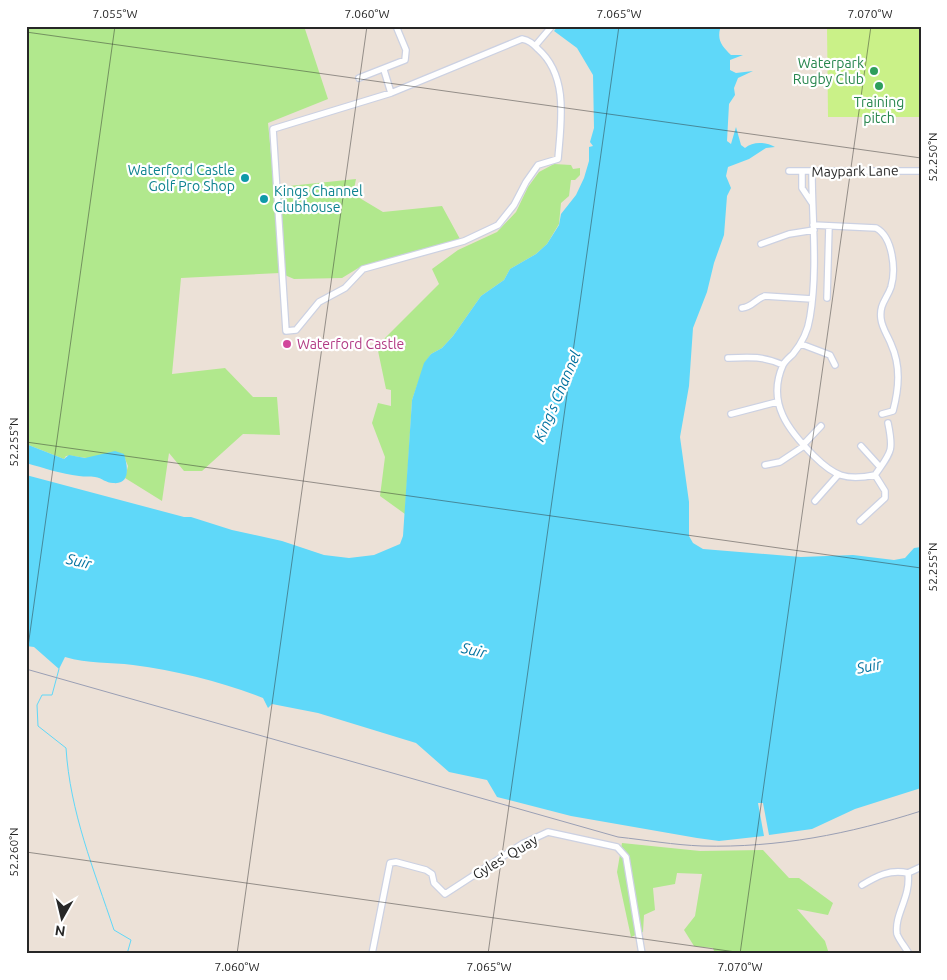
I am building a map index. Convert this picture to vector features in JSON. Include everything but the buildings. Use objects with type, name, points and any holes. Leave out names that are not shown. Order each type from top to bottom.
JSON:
[{"type":"street","points":[[359,78],[401,64],[406,55],[396,26]]},
{"type":"street","points":[[535,46],[552,26]]},
{"type":"street","points":[[519,40],[527,40],[535,46],[550,61],[562,93],[558,159],[538,165],[526,182],[514,205],[498,225],[464,241],[363,270],[345,288],[319,302],[296,330],[286,331],[273,129],[390,93],[519,40]]},
{"type":"street","points":[[384,70],[390,93]]},
{"type":"street","name":"Maypark Lane","points":[[789,171],[921,171]]},
{"type":"street","points":[[802,172],[802,188],[812,203]]},
{"type":"street","points":[[812,172],[814,228],[812,299],[807,330],[801,344],[783,365],[777,402],[788,428],[822,464],[838,475],[857,478],[874,474],[888,459],[892,443],[888,423]]},
{"type":"street","points":[[828,298],[829,226]]},
{"type":"street","points":[[761,244],[789,234],[829,226],[876,228],[882,231],[888,240],[893,277],[890,290],[884,297],[881,308],[881,320],[893,349],[898,381],[893,411],[882,414]]},
{"type":"street","points":[[742,308],[750,307],[765,296],[812,299]]},
{"type":"street","points":[[801,344],[830,355],[835,365]]},
{"type":"street","points":[[728,358],[758,356],[768,358],[783,365]]},
{"type":"street","points":[[731,414],[777,402]]},
{"type":"street","points":[[765,465],[780,462],[804,446],[822,426]]},
{"type":"street","points":[[861,446],[880,467]]},
{"type":"street","points":[[860,521],[884,498],[885,491],[874,474]]},
{"type":"street","points":[[815,501],[838,475]]},
{"type":"street","name":"Gyles' Quay","points":[[372,954],[390,863],[396,862],[426,870],[432,874],[434,883],[445,894],[522,844],[548,832],[618,847],[626,857],[642,954]]},
{"type":"street","points":[[862,885],[880,875],[899,871],[908,873],[921,867]]},
{"type":"street","points":[[908,873],[906,901],[898,919],[898,935],[909,954]]},
{"type":"green space","points":[[26,26],[304,26],[328,99],[268,123],[274,185],[279,187],[356,179],[353,194],[383,212],[442,206],[460,239],[360,267],[342,278],[294,279],[280,273],[181,278],[172,374],[225,368],[253,397],[277,397],[280,435],[243,434],[202,471],[184,471],[169,453],[162,501],[125,478],[128,466],[123,454],[109,453],[92,458],[66,456],[64,459],[26,444]]},
{"type":"green space","name":"Waterpark Rugby Club","points":[[827,26],[921,26],[921,117],[828,117]]},
{"type":"green space","points":[[554,164],[571,165],[573,169],[580,168],[580,175],[575,180],[571,180],[569,196],[561,203],[559,224],[547,244],[536,254],[510,269],[504,280],[481,296],[453,336],[442,348],[431,354],[425,363],[412,400],[405,514],[380,496],[385,457],[372,423],[378,403],[391,406],[391,390],[386,389],[377,346],[439,284],[432,269],[458,250],[497,232],[516,212],[528,187],[539,172]]},
{"type":"green space","points":[[622,843],[700,851],[763,850],[789,878],[799,878],[833,903],[828,915],[797,909],[825,941],[829,954],[715,954],[713,948],[694,946],[684,930],[695,916],[702,874],[677,873],[675,884],[653,888],[655,910],[644,915],[643,932],[631,937],[617,872]]},
{"type":"water","points":[[558,26],[712,26],[720,29],[720,40],[731,55],[743,55],[730,60],[730,70],[736,73],[753,71],[738,78],[734,88],[735,95],[729,104],[727,141],[731,144],[736,127],[741,145],[745,148],[752,144],[760,143],[775,147],[766,148],[749,159],[728,167],[726,176],[731,188],[727,196],[724,235],[714,263],[707,292],[693,328],[689,386],[680,437],[689,502],[689,536],[693,543],[703,549],[801,557],[853,555],[894,560],[905,558],[914,548],[921,547],[921,788],[855,809],[812,829],[769,835],[763,803],[758,803],[764,836],[719,841],[697,838],[571,816],[497,797],[487,780],[449,772],[416,743],[318,713],[272,704],[268,708],[263,698],[216,682],[150,667],[82,661],[65,657],[59,669],[34,647],[26,646],[26,475],[184,517],[191,517],[232,530],[282,541],[324,555],[349,558],[374,555],[400,544],[403,536],[412,400],[424,363],[431,354],[442,348],[453,336],[481,296],[504,280],[510,269],[536,254],[547,244],[559,225],[561,214],[576,195],[584,178],[589,161],[589,147],[593,146],[590,142],[594,128],[593,75],[577,48],[554,31]]},
{"type":"water","points":[[26,444],[64,459],[69,455],[85,458],[115,451],[124,454],[127,468],[126,477],[119,483],[111,483],[97,478],[52,471],[26,463]]},
{"type":"waterway","points":[[59,669],[52,695],[42,695],[37,705],[38,726],[66,748],[72,795],[84,841],[114,930],[131,940],[127,954]]},
{"type":"railway","points":[[26,669],[618,837],[702,846],[758,845],[840,833],[921,811]]},
{"type":"place","name":"Waterpark Rugby Club","points":[[874,71]]},
{"type":"place","name":"Training pitch","points":[[879,86]]},
{"type":"place","name":"Waterford Castle Golf Pro Shop","points":[[245,178]]},
{"type":"place","name":"Kings Channel Clubhouse","points":[[264,199]]},
{"type":"place","name":"Waterford Castle","points":[[287,344]]},
{"type":"water label","name":"King's Channel","points":[[557,396]]},
{"type":"water label","name":"Suir","points":[[79,561]]},
{"type":"water label","name":"Suir","points":[[474,650]]},
{"type":"water label","name":"Suir","points":[[869,666]]}]
